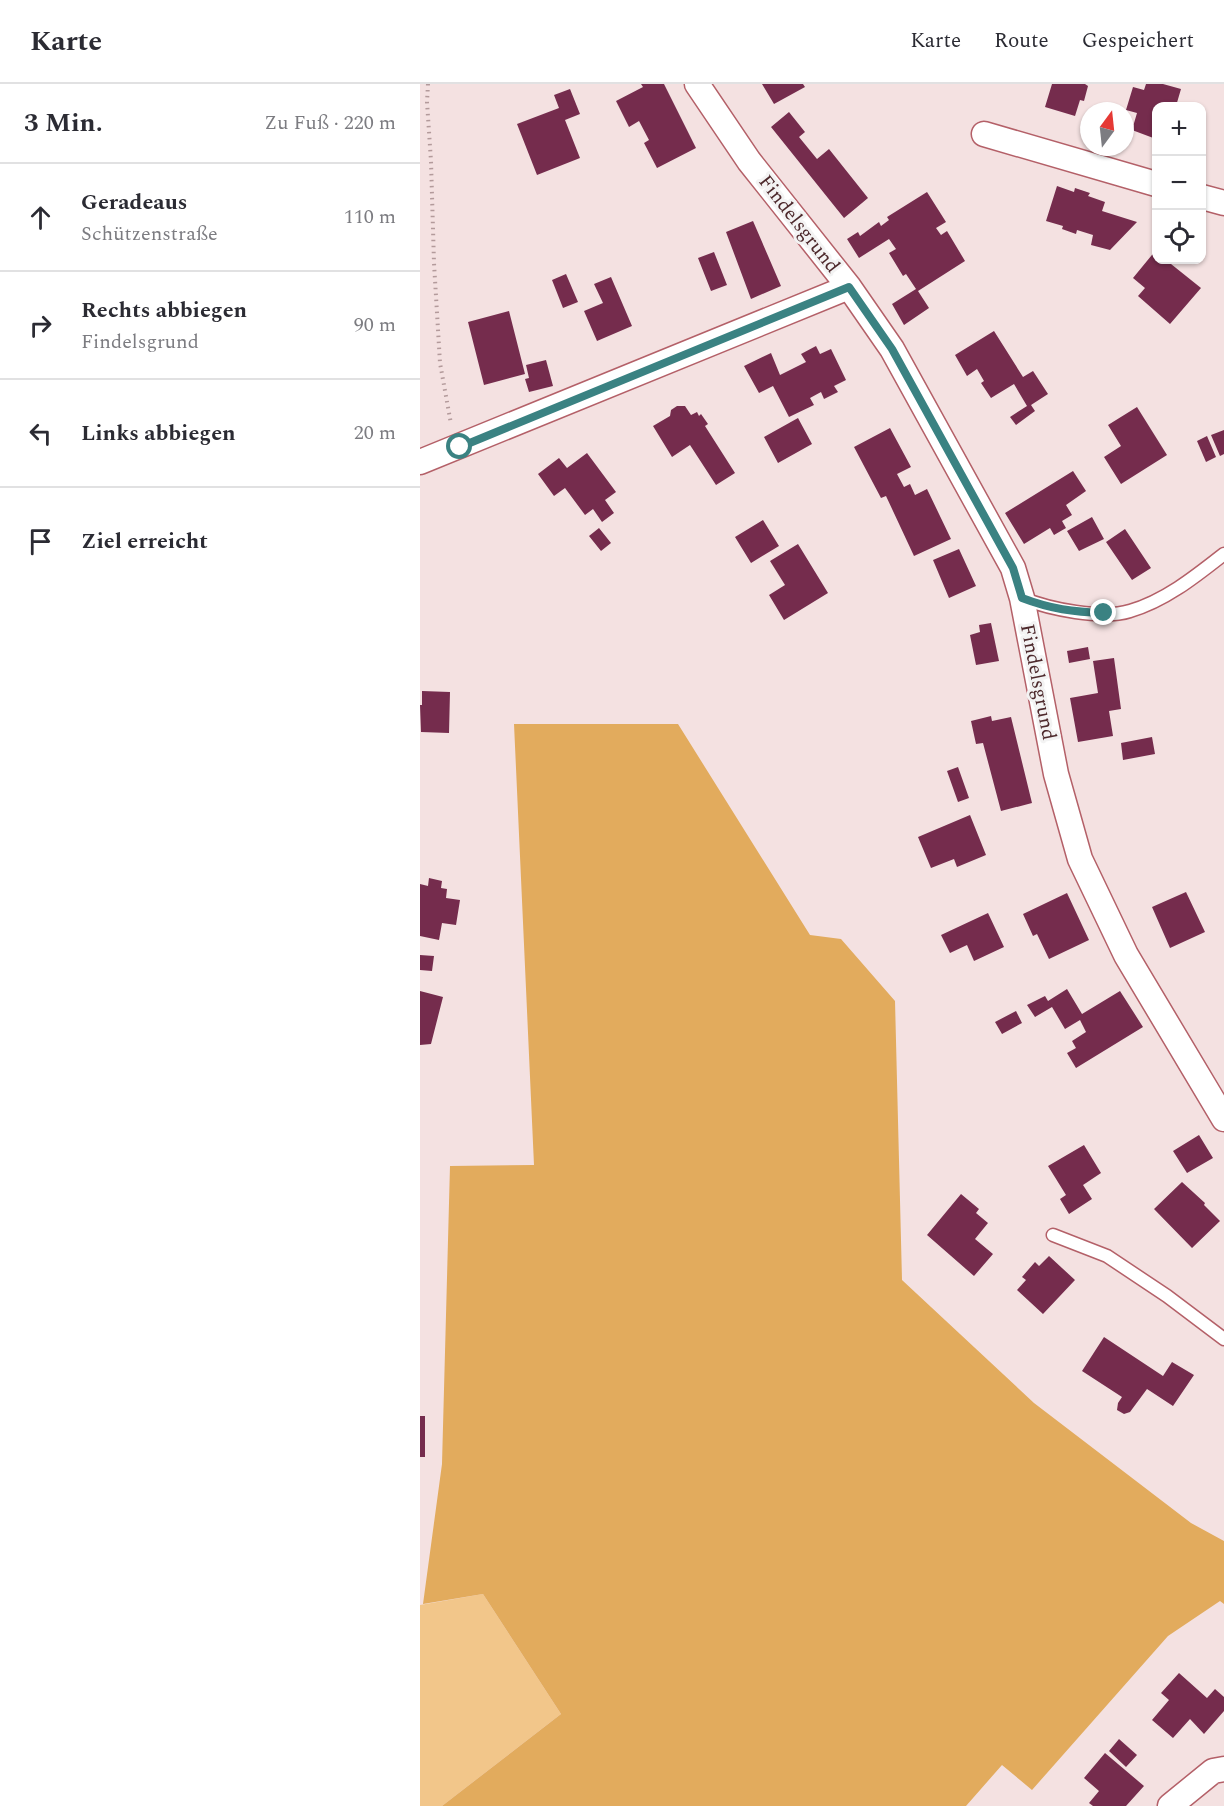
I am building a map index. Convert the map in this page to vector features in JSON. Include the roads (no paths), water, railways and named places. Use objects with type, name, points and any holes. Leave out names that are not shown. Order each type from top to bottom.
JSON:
[{"type":"street","name":"Findelsgrund","points":[[697,84],[749,161],[849,287],[892,349],[1013,568],[1022,598],[1056,774],[1080,859],[1126,955],[1224,1119]]},
{"type":"street","points":[[984,134],[1152,183]]},
{"type":"street","points":[[1206,198],[1224,203]]},
{"type":"street","points":[[420,462],[849,287]]},
{"type":"street","points":[[1170,1806],[1213,1771],[1224,1769]]},
{"type":"lane","points":[[1022,598],[1064,611],[1128,612],[1158,600],[1224,554]]},
{"type":"lane","points":[[1053,1234],[1107,1256],[1167,1296],[1224,1339]]}]
